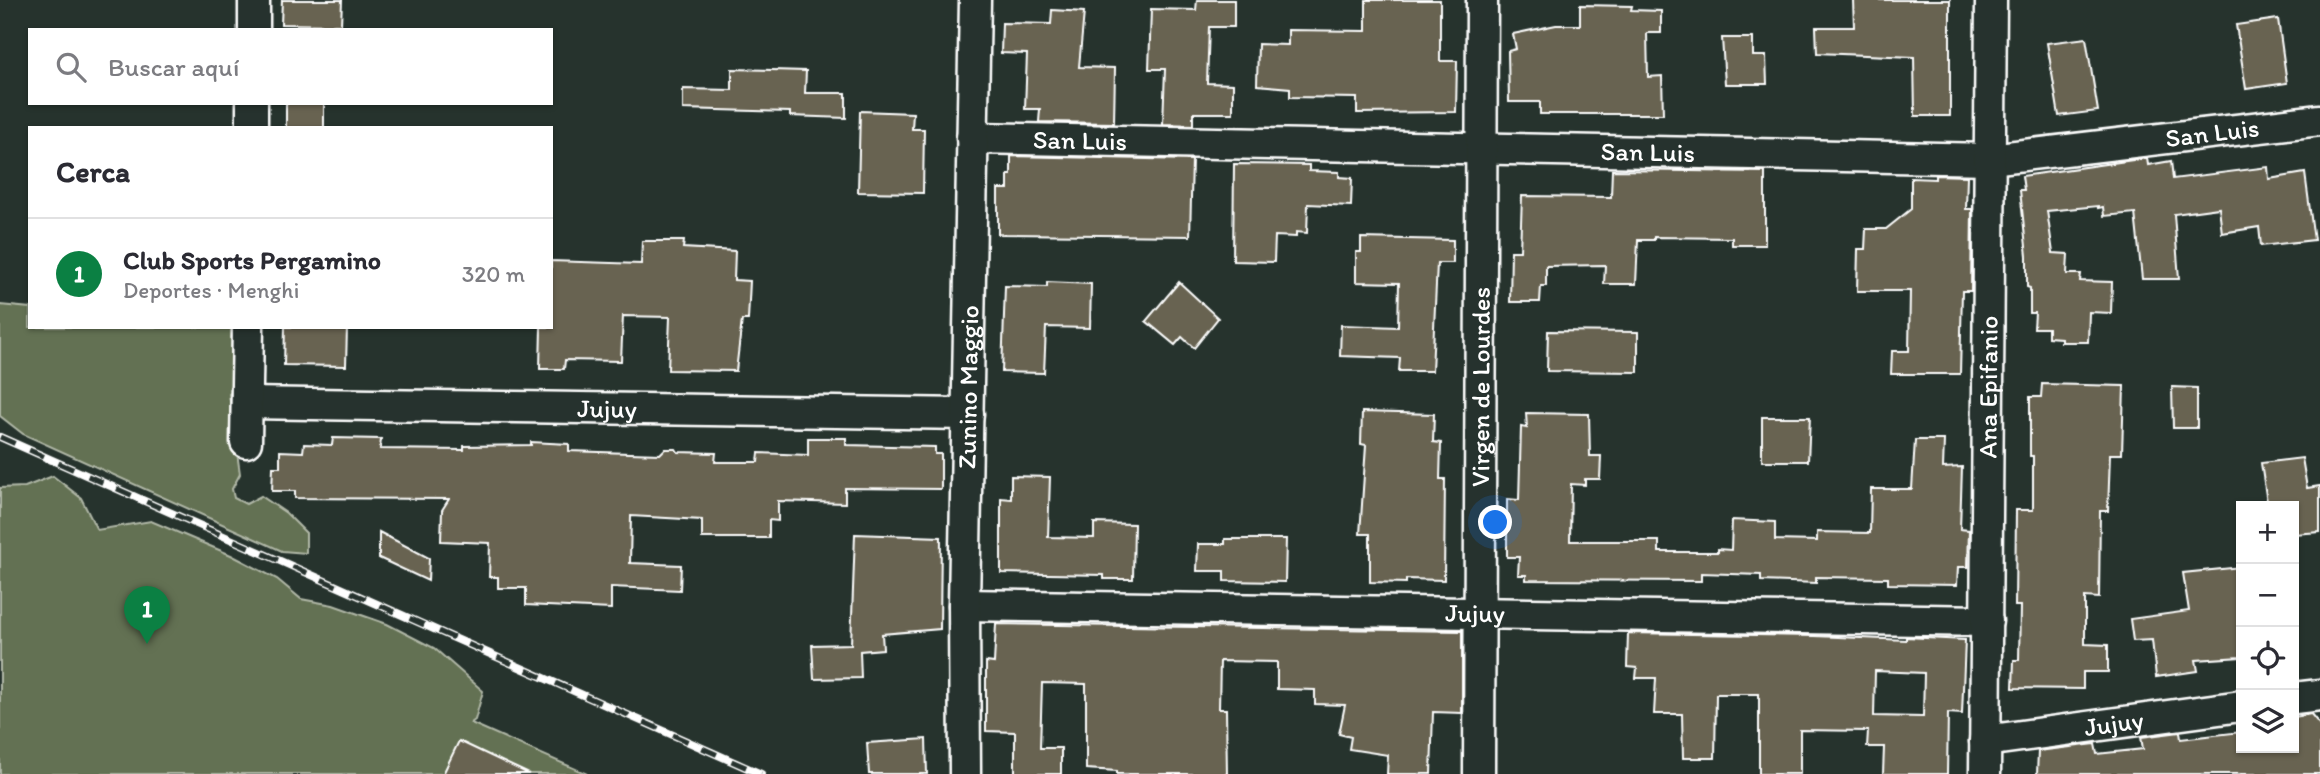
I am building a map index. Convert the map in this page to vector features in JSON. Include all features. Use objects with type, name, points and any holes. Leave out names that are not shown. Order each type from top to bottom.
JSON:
[{"type":"street","points":[[254,0],[254,28]]},
{"type":"street","name":"Zunino Maggio","points":[[965,774],[964,605],[975,0]]},
{"type":"street","name":"Virgen de Lourdes","points":[[1479,774],[1482,0]]},
{"type":"street","name":"Ana Epifanio","points":[[1985,774],[1991,0]]},
{"type":"street","points":[[252,105],[252,126]]},
{"type":"street","name":"San Luis","points":[[972,138],[1990,159],[2320,120]]},
{"type":"street","points":[[246,442],[248,329]]},
{"type":"street","name":"Jujuy","points":[[247,403],[968,414]]},
{"type":"street","name":"Jujuy","points":[[964,605],[1987,621]]},
{"type":"street","points":[[2299,697],[2320,695]]},
{"type":"street","name":"Jujuy","points":[[1985,741],[2236,707]]},
{"type":"green space","points":[[0,305],[28,308],[28,329],[234,329],[240,355],[238,387],[229,394],[240,474],[232,489],[234,498],[246,504],[261,496],[286,513],[306,533],[306,553],[282,551],[23,434],[0,416]]},
{"type":"green space","points":[[53,476],[81,498],[97,530],[151,521],[231,555],[277,579],[301,599],[333,605],[387,624],[434,648],[483,691],[475,720],[471,723],[587,774],[0,774],[0,488],[25,487]]},
{"type":"building","points":[[282,0],[342,0],[341,25],[281,24]]},
{"type":"building","points":[[1197,0],[1234,0],[1234,27],[1209,27],[1207,83],[1233,84],[1233,113],[1193,113],[1193,125],[1163,124],[1165,69],[1149,69],[1151,9],[1196,10]]},
{"type":"building","points":[[1366,0],[1440,0],[1440,61],[1457,61],[1456,112],[1357,113],[1357,98],[1290,97],[1290,88],[1257,85],[1258,44],[1288,45],[1288,30],[1366,31]]},
{"type":"building","points":[[1853,0],[1950,0],[1950,116],[1915,116],[1914,57],[1817,53],[1816,27],[1854,27]]},
{"type":"building","points":[[1580,5],[1632,6],[1631,10],[1661,11],[1661,33],[1647,33],[1648,77],[1662,76],[1663,114],[1540,114],[1540,102],[1509,102],[1508,51],[1516,49],[1513,34],[1556,25],[1580,25]]},
{"type":"building","points":[[1052,10],[1084,12],[1079,67],[1115,68],[1114,123],[1039,122],[1040,109],[1025,109],[1027,54],[1001,53],[1002,23],[1051,24]]},
{"type":"building","points":[[2278,19],[2287,83],[2246,89],[2236,25]]},
{"type":"building","points":[[1722,38],[1753,38],[1753,56],[1766,56],[1767,84],[1725,84]]},
{"type":"building","points":[[2086,38],[2098,111],[2059,116],[2047,43]]},
{"type":"building","points":[[732,69],[806,71],[805,93],[846,93],[846,118],[790,116],[790,112],[683,109],[683,89],[732,90]]},
{"type":"building","points":[[286,105],[324,105],[324,126],[286,126]]},
{"type":"building","points":[[860,111],[913,113],[912,129],[924,129],[923,193],[858,192]]},
{"type":"building","points":[[1011,156],[1192,160],[1190,236],[998,234],[998,189],[1008,189]]},
{"type":"building","points":[[2147,158],[2148,165],[2171,161],[2173,179],[2268,167],[2269,179],[2305,173],[2314,240],[2261,246],[2259,227],[2222,233],[2219,208],[2174,214],[2179,279],[2142,279],[2135,213],[2104,216],[2103,207],[2098,206],[2047,211],[2053,253],[2068,254],[2067,274],[2081,274],[2080,281],[2112,282],[2111,313],[2089,312],[2088,342],[2061,342],[2061,338],[2048,337],[2048,328],[2034,328],[2035,313],[2030,313],[2020,190],[2024,190],[2022,176]]},
{"type":"building","points":[[1234,164],[1309,165],[1309,171],[1339,172],[1339,177],[1352,178],[1351,206],[1308,204],[1307,233],[1296,232],[1296,237],[1275,236],[1274,262],[1233,261]]},
{"type":"building","points":[[1612,170],[1765,172],[1765,245],[1732,245],[1732,238],[1654,237],[1654,240],[1638,240],[1636,284],[1604,284],[1605,265],[1546,266],[1546,286],[1541,286],[1540,302],[1510,302],[1511,251],[1520,251],[1522,196],[1611,197]]},
{"type":"building","points":[[1935,175],[1967,176],[1966,209],[1972,209],[1971,291],[1962,291],[1960,374],[1891,374],[1892,351],[1909,351],[1910,291],[1857,291],[1858,249],[1865,249],[1866,229],[1886,229],[1911,209],[1911,178],[1935,179]]},
{"type":"building","points":[[1361,238],[1453,240],[1453,263],[1437,263],[1432,371],[1399,371],[1400,358],[1340,356],[1341,325],[1398,327],[1399,283],[1356,282],[1356,252],[1361,252]]},
{"type":"building","points":[[642,241],[684,241],[683,248],[735,251],[734,280],[750,281],[748,320],[742,320],[736,371],[668,370],[670,317],[623,316],[621,361],[565,360],[564,369],[540,369],[541,329],[553,329],[553,261],[641,264]]},
{"type":"building","points":[[1047,282],[1091,284],[1090,328],[1046,327],[1044,373],[1002,372],[1005,286],[1047,287]]},
{"type":"building","points":[[1179,282],[1218,318],[1194,348],[1182,337],[1175,345],[1146,321]]},
{"type":"building","points":[[285,329],[347,329],[346,366],[284,365]]},
{"type":"building","points":[[1548,331],[1638,332],[1638,372],[1547,371]]},
{"type":"building","points":[[2042,384],[2124,386],[2122,454],[2110,454],[2108,511],[2100,511],[2099,598],[2085,597],[2085,644],[2108,645],[2108,672],[2083,672],[2083,689],[2013,688],[2014,660],[2019,660],[2020,606],[2015,606],[2016,510],[2033,510],[2030,397],[2041,397]]},
{"type":"building","points":[[2172,387],[2197,388],[2197,428],[2173,428]]},
{"type":"building","points":[[1362,412],[1434,414],[1433,442],[1441,443],[1440,479],[1445,479],[1444,580],[1370,582],[1370,534],[1360,534],[1366,445],[1361,444]]},
{"type":"building","points":[[1526,413],[1589,414],[1590,456],[1601,456],[1600,479],[1585,479],[1585,485],[1571,484],[1570,541],[1659,541],[1659,552],[1731,550],[1732,520],[1775,522],[1775,540],[1817,541],[1817,532],[1870,533],[1871,489],[1912,489],[1915,440],[1944,440],[1943,468],[1962,467],[1960,529],[1969,530],[1968,567],[1958,567],[1957,585],[1888,584],[1888,578],[1816,577],[1816,583],[1761,581],[1761,575],[1701,573],[1701,581],[1526,580],[1526,575],[1518,575],[1519,557],[1507,557],[1507,499],[1519,500],[1521,427],[1527,428]]},
{"type":"building","points":[[1762,417],[1810,417],[1808,461],[1762,461]]},
{"type":"building","points":[[333,438],[381,439],[380,449],[464,450],[464,446],[531,445],[531,442],[569,444],[569,451],[660,454],[665,449],[676,449],[678,452],[716,453],[715,462],[758,462],[759,453],[808,455],[808,438],[846,438],[846,445],[935,447],[935,454],[941,454],[941,489],[845,488],[845,503],[778,501],[778,521],[769,520],[769,538],[702,538],[702,520],[631,516],[630,563],[681,565],[680,590],[611,587],[611,609],[526,605],[526,588],[498,588],[498,577],[489,577],[490,543],[441,541],[442,510],[449,499],[295,498],[295,491],[272,491],[273,467],[280,467],[280,451],[303,452],[304,444],[332,445]]},
{"type":"building","points":[[2302,458],[2307,488],[2320,486],[2320,532],[2299,534],[2299,501],[2267,501],[2261,463]]},
{"type":"building","points":[[1011,476],[1050,477],[1048,537],[1094,538],[1094,523],[1134,524],[1133,579],[1104,579],[1104,575],[1001,573],[1001,498],[1011,499]]},
{"type":"building","points":[[379,532],[429,558],[428,581],[379,558]]},
{"type":"building","points":[[855,534],[941,537],[940,629],[882,634],[883,649],[860,651],[861,678],[814,679],[812,645],[851,644]]},
{"type":"building","points":[[1225,539],[1286,539],[1285,582],[1224,581],[1224,571],[1197,571],[1198,544],[1225,544]]},
{"type":"building","points":[[2236,568],[2236,657],[2196,660],[2198,671],[2156,677],[2152,640],[2133,641],[2130,619],[2189,611],[2183,573]]},
{"type":"building","points":[[996,624],[1462,631],[1462,713],[1433,712],[1431,774],[1387,774],[1388,755],[1349,749],[1351,737],[1339,734],[1345,705],[1315,704],[1315,690],[1277,689],[1277,662],[1220,661],[1219,709],[1226,709],[1227,774],[1117,774],[1117,771],[1086,769],[1086,684],[1042,683],[1040,748],[1061,748],[1061,774],[1015,774],[1015,732],[986,731],[986,662],[994,663]]},
{"type":"building","points":[[1628,633],[1965,640],[1962,714],[1948,713],[1947,774],[1883,774],[1884,747],[1867,747],[1868,731],[1800,730],[1800,774],[1759,774],[1759,694],[1716,694],[1715,758],[1683,758],[1682,714],[1654,714],[1656,678],[1636,678],[1637,668],[1627,667]],"holes":[[[1875,671],[1924,673],[1923,717],[1874,716]]]},
{"type":"building","points":[[2311,714],[2320,725],[2320,774],[2037,774],[2038,751],[2095,744],[2097,754],[2143,749],[2141,737],[2180,732],[2181,739],[2236,733],[2236,753],[2299,753],[2299,716]]},
{"type":"building","points":[[926,739],[927,774],[869,774],[867,743]]},
{"type":"building","points":[[459,741],[529,774],[443,774]]},
{"type":"railway","points":[[0,437],[761,774]]},
{"type":"place","name":"Club Sports Pergamino","points":[[147,644]]}]
